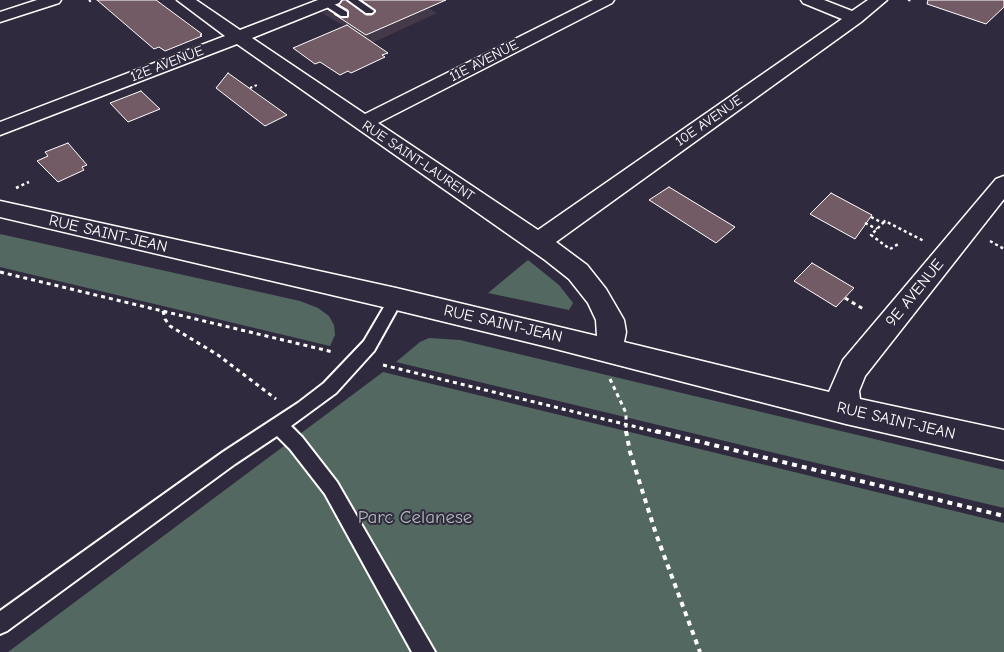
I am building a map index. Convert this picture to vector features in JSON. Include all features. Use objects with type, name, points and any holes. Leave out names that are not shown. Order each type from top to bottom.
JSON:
[{"type":"street","points":[[0,17],[53,0]]},
{"type":"street","name":"RUE SAINT-LAURENT","points":[[185,0],[538,242],[578,272],[597,296],[610,320],[612,332],[609,363]]},
{"type":"street","name":"11E AVENUE","points":[[362,123],[606,0]]},
{"type":"street","points":[[809,0],[855,18]]},
{"type":"street","name":"10E AVENUE","points":[[538,242],[879,0]]},
{"type":"street","name":"12E AVENUE","points":[[0,129],[330,1]]},
{"type":"street","name":"9E AVENUE","points":[[846,410],[844,391],[854,369],[1004,184]]},
{"type":"street","name":"RUE SAINT-JEAN","points":[[0,209],[396,299],[609,363],[846,410],[1004,445]]},
{"type":"lane","points":[[352,0],[369,11]]},
{"type":"lane","points":[[330,1],[344,14]]},
{"type":"lane","points":[[0,624],[229,458],[330,388],[348,370],[377,335],[396,299]]},
{"type":"lane","points":[[278,425],[296,443],[331,488],[424,652]]},
{"type":"path","points":[[908,0],[912,2]]},
{"type":"path","points":[[250,88],[258,85]]},
{"type":"path","points":[[871,217],[883,223],[871,235],[890,249],[900,243]]},
{"type":"path","points":[[865,223],[878,229]]},
{"type":"path","points":[[985,239],[1004,249]]},
{"type":"path","points":[[0,272],[331,351]]},
{"type":"path","points":[[163,311],[165,319],[170,326],[218,355],[278,400],[281,407],[278,425]]},
{"type":"path","points":[[609,363],[626,414],[625,424],[630,452],[656,534],[700,652]]},
{"type":"path","points":[[390,366],[1004,516]]},
{"type":"shaded area","points":[[354,0],[414,0],[437,13],[372,43],[322,13]]},
{"type":"green space","points":[[0,234],[300,301],[318,308],[329,316],[334,325],[335,335],[330,346],[0,267]]},
{"type":"green space","points":[[528,260],[559,285],[573,303],[569,310],[488,293]]},
{"type":"green space","points":[[429,338],[460,340],[1004,470],[1004,508],[396,362],[420,342]]},
{"type":"green space","name":"Parc Celanese","points":[[383,372],[1004,523],[1004,652],[8,652]]},
{"type":"building","points":[[97,0],[156,0],[202,34],[200,35],[202,36],[165,51],[159,47],[154,49]]},
{"type":"building","points":[[343,0],[346,0],[366,15],[372,15],[376,11],[361,0],[446,0],[366,35],[334,14],[341,18],[348,17],[348,10],[339,5]]},
{"type":"building","points":[[928,0],[1004,0],[1004,7],[986,24],[927,4]]},
{"type":"building","points":[[347,25],[388,53],[382,55],[385,57],[351,73],[348,71],[340,75],[320,62],[315,64],[293,48]]},
{"type":"building","points":[[228,73],[287,115],[265,126],[216,88]]},
{"type":"building","points":[[141,91],[160,109],[128,122],[110,103]]},
{"type":"building","points":[[68,143],[87,165],[82,167],[84,170],[58,182],[37,161],[48,156],[45,152]]},
{"type":"building","points":[[669,187],[735,227],[716,243],[649,200]]},
{"type":"building","points":[[831,193],[872,215],[855,239],[810,214]]},
{"type":"building","points":[[812,263],[854,288],[836,307],[794,281]]}]
